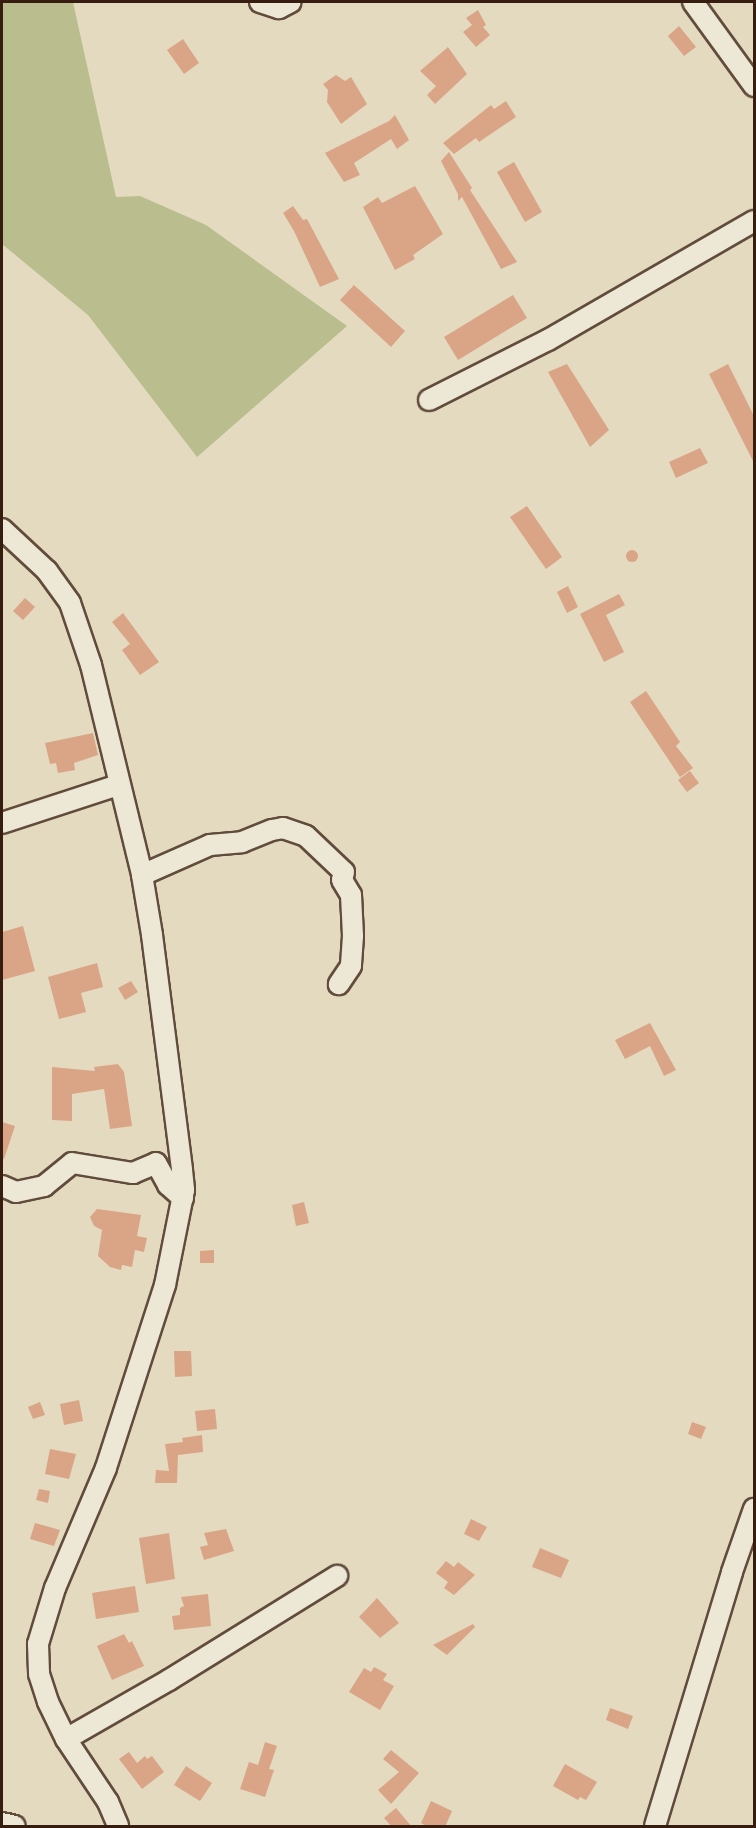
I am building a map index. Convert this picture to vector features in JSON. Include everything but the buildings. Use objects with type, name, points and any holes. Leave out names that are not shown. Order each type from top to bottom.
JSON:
[{"type":"street","points":[[260,2],[279,8],[291,2]]},
{"type":"street","points":[[693,2],[754,86]]},
{"type":"street","points":[[429,400],[548,340],[754,221]]},
{"type":"street","points":[[2,529],[47,571],[70,603],[91,665],[118,785],[142,875],[162,1004],[181,1159],[183,1198],[165,1285],[106,1468],[43,1621],[38,1644],[39,1674],[48,1702],[66,1739],[108,1802],[118,1827]]},
{"type":"street","points":[[2,823],[118,785]]},
{"type":"street","points":[[142,875],[210,845],[242,842],[272,830],[284,828],[306,836],[344,872],[342,880],[351,895],[353,925],[351,966],[339,984]]},
{"type":"street","points":[[2,1186],[16,1192],[44,1186],[72,1163],[133,1173],[156,1163],[181,1159]]},
{"type":"street","points":[[156,1163],[168,1185],[183,1198]]},
{"type":"street","points":[[655,1827],[725,1594],[754,1509]]},
{"type":"street","points":[[66,1739],[190,1668],[337,1576]]},
{"type":"street","points":[[2,1823],[15,1827]]},
{"type":"green space","points":[[2,2],[73,2],[116,197],[140,196],[206,225],[347,326],[197,457],[88,315],[2,244]]}]
